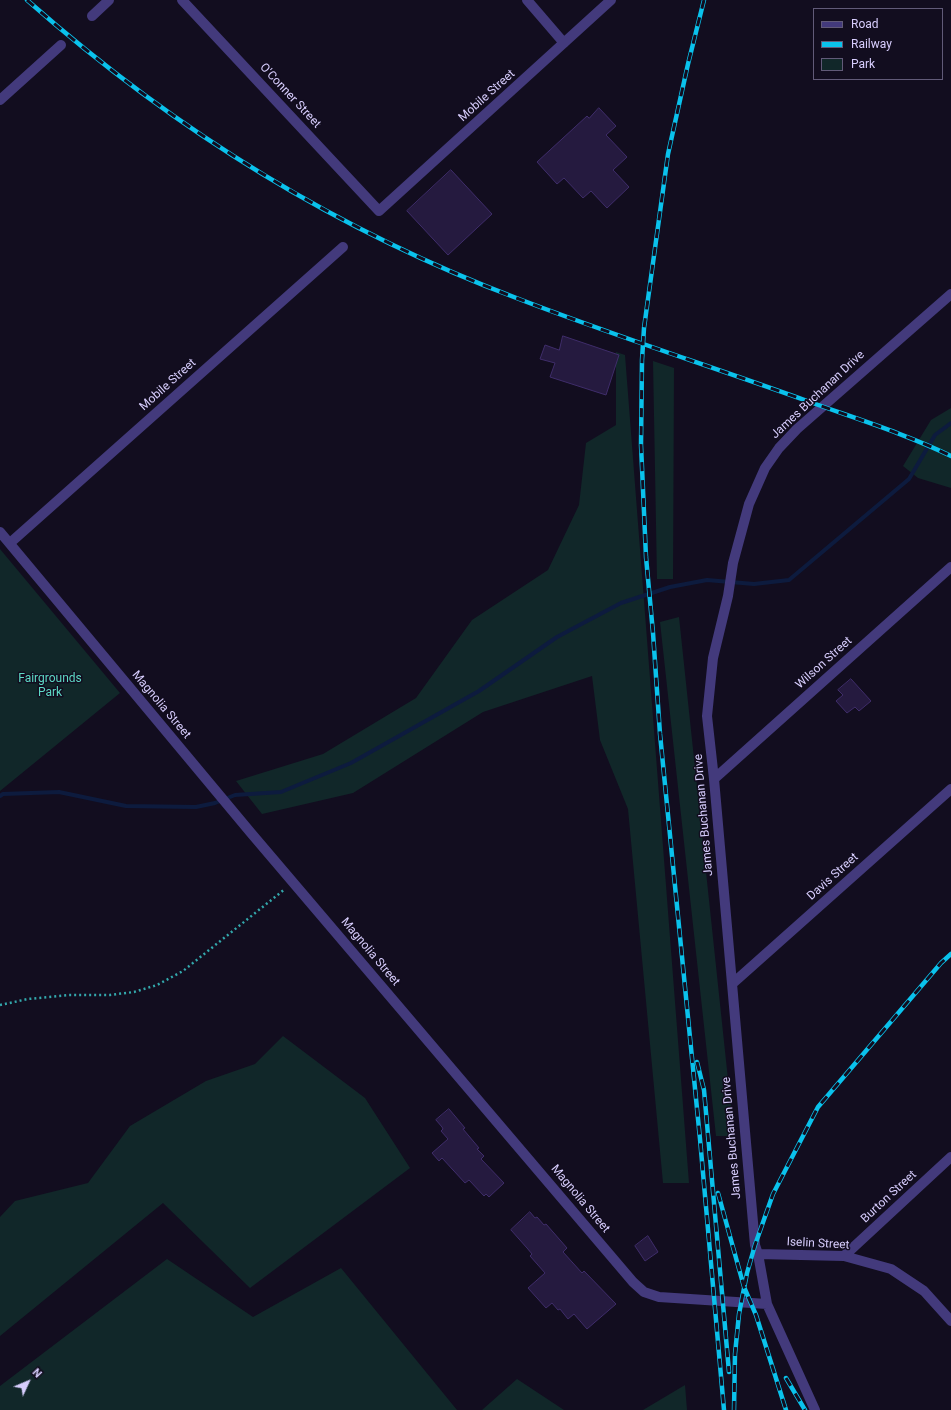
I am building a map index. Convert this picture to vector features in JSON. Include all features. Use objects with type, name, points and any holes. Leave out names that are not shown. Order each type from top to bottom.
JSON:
[{"type":"street","points":[[92,16],[109,0]]},
{"type":"street","name":"O'Conner Street","points":[[182,0],[379,211]]},
{"type":"street","points":[[527,0],[564,43]]},
{"type":"street","name":"Mobile Street","points":[[379,211],[611,0]]},
{"type":"street","points":[[0,100],[61,45]]},
{"type":"street","name":"Mobile Street","points":[[10,543],[343,247]]},
{"type":"street","name":"James Buchanan Drive","points":[[815,1410],[767,1304],[755,1245],[714,779],[707,716],[713,658],[749,504],[765,468],[779,448],[821,406],[951,294]]},
{"type":"street","name":"Magnolia Street","points":[[0,532],[216,792],[633,1282],[644,1292],[659,1297],[767,1304]]},
{"type":"street","name":"Wilson Street","points":[[714,779],[951,567]]},
{"type":"street","name":"Davis Street","points":[[732,984],[951,789]]},
{"type":"street","name":"Burton Street","points":[[844,1256],[951,1157]]},
{"type":"street","name":"Iselin Street","points":[[758,1254],[844,1256],[891,1269],[924,1291],[951,1321]]},
{"type":"path","points":[[0,1005],[28,999],[69,995],[110,995],[134,992],[157,985],[183,971],[294,882]]},
{"type":"green space","points":[[616,352],[625,355],[689,1183],[663,1183],[628,809],[600,740],[592,676],[483,712],[353,793],[262,814],[236,781],[323,754],[416,698],[472,620],[548,570],[579,505],[586,443],[616,425]]},
{"type":"green space","points":[[653,361],[674,368],[673,579],[657,579]]},
{"type":"green space","points":[[951,408],[951,488],[918,478],[903,466],[931,420]]},
{"type":"green space","name":"Fairgrounds Park","points":[[0,549],[120,693],[0,791]]},
{"type":"green space","points":[[679,617],[734,1136],[716,1136],[660,622]]},
{"type":"green space","points":[[283,1036],[365,1098],[410,1168],[250,1288],[163,1203],[0,1336],[0,1217],[15,1201],[88,1183],[130,1126],[206,1081],[255,1064]]},
{"type":"green space","points":[[167,1259],[253,1317],[341,1268],[457,1410],[0,1410],[0,1386]]},
{"type":"green space","points":[[517,1379],[564,1410],[482,1410]]},
{"type":"green space","points":[[685,1385],[687,1410],[643,1410]]},
{"type":"building","points":[[599,108],[616,126],[606,135],[627,157],[613,170],[629,187],[607,208],[591,191],[583,198],[564,178],[557,184],[537,162],[587,116],[589,118]]},
{"type":"building","points":[[451,170],[492,214],[448,255],[407,211]]},
{"type":"building","points":[[563,336],[619,355],[606,395],[550,377],[555,363],[540,359],[545,345],[559,350]]},
{"type":"building","points":[[851,679],[871,701],[859,711],[855,707],[847,713],[836,701],[843,695],[838,690]]},
{"type":"building","points":[[449,1109],[479,1148],[477,1149],[484,1156],[481,1159],[504,1183],[489,1197],[486,1194],[484,1196],[469,1180],[465,1183],[442,1158],[439,1161],[432,1153],[448,1139],[441,1131],[443,1129],[436,1120]]},
{"type":"building","points":[[530,1212],[544,1225],[546,1224],[567,1248],[563,1252],[582,1273],[584,1271],[616,1304],[587,1329],[574,1314],[568,1319],[560,1309],[558,1310],[552,1303],[546,1308],[528,1288],[545,1273],[530,1256],[532,1254],[511,1230]]},
{"type":"building","points":[[648,1236],[658,1252],[645,1261],[635,1246]]},
{"type":"waterway","points":[[0,796],[3,794],[59,792],[126,806],[196,807],[215,803],[235,795],[281,792],[351,763],[479,691],[557,637],[621,603],[670,587],[707,580],[754,584],[789,580],[909,479],[935,435],[951,423]]},
{"type":"railway","points":[[27,0],[82,47],[199,133],[260,172],[322,208],[386,242],[452,272],[519,299],[591,326],[881,427],[951,456]]},
{"type":"railway","points":[[704,0],[668,154],[644,328],[641,445],[646,557],[660,734],[700,1139],[724,1410]]},
{"type":"railway","points":[[734,1410],[735,1354],[739,1314],[747,1273],[773,1194],[818,1107],[941,963],[951,954]]},
{"type":"railway","points":[[697,1062],[704,1090],[729,1372]]},
{"type":"railway","points":[[718,1193],[744,1287],[756,1315],[786,1410]]},
{"type":"railway","points":[[786,1378],[805,1410]]}]
